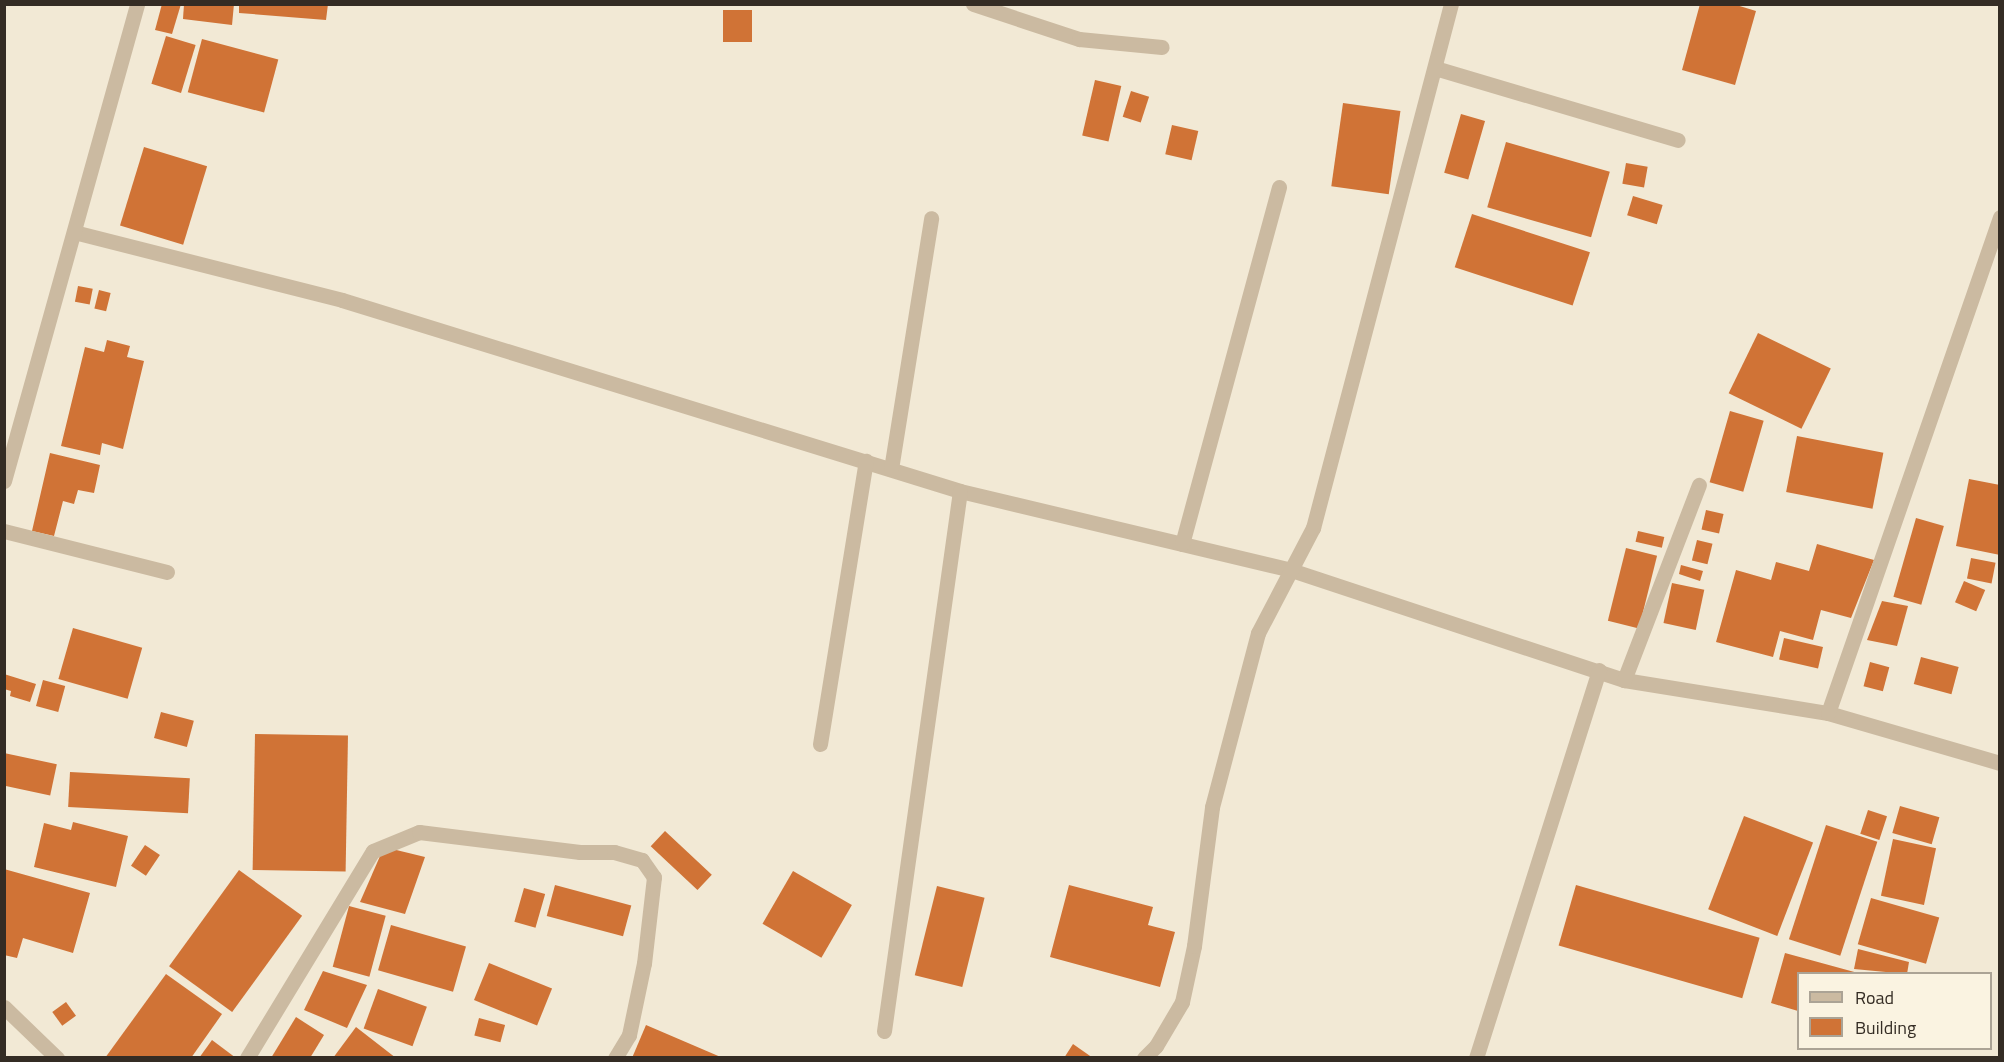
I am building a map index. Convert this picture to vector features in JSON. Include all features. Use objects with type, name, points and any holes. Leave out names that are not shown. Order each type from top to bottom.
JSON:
[{"type":"street","points":[[4,481],[137,4]]},
{"type":"street","points":[[973,4],[1079,39],[1162,46]]},
{"type":"street","points":[[1144,1058],[1156,1046],[1182,1002],[1194,946],[1212,807],[1258,633],[1313,528],[1451,4]]},
{"type":"street","points":[[1435,68],[1678,140]]},
{"type":"street","points":[[1182,544],[1279,187]]},
{"type":"street","points":[[1828,713],[2000,217]]},
{"type":"street","points":[[891,469],[931,218]]},
{"type":"street","points":[[74,232],[353,304],[960,490],[1291,570],[1624,680],[1828,713],[2000,763]]},
{"type":"street","points":[[820,744],[866,461]]},
{"type":"street","points":[[1624,680],[1700,484]]},
{"type":"street","points":[[884,1031],[960,490]]},
{"type":"street","points":[[4,531],[168,572]]},
{"type":"street","points":[[1476,1058],[1599,670]]},
{"type":"street","points":[[247,1058],[373,850],[419,832],[580,852],[615,852],[642,860],[654,877],[644,963],[629,1035],[615,1058]]},
{"type":"street","points":[[4,1007],[57,1058]]},
{"type":"building","points":[[162,4],[181,4],[172,34],[155,30]]},
{"type":"building","points":[[184,4],[234,4],[232,25],[183,19]]},
{"type":"building","points":[[239,4],[328,4],[326,20],[239,13]]},
{"type":"building","points":[[1700,4],[1733,4],[1756,11],[1735,85],[1682,70]]},
{"type":"building","points":[[723,10],[752,10],[752,42],[723,42]]},
{"type":"building","points":[[166,36],[196,45],[181,93],[151,84]]},
{"type":"building","points":[[202,39],[278,59],[264,113],[188,92]]},
{"type":"building","points":[[1095,80],[1121,86],[1108,142],[1082,136]]},
{"type":"building","points":[[1131,91],[1149,97],[1141,123],[1123,117]]},
{"type":"building","points":[[1343,103],[1400,111],[1389,194],[1331,186]]},
{"type":"building","points":[[1461,114],[1485,121],[1468,180],[1444,173]]},
{"type":"building","points":[[1172,125],[1198,131],[1192,160],[1165,154]]},
{"type":"building","points":[[1506,142],[1610,172],[1591,237],[1487,207]]},
{"type":"building","points":[[144,147],[207,166],[183,245],[120,225]]},
{"type":"building","points":[[1626,163],[1648,167],[1644,188],[1622,184]]},
{"type":"building","points":[[1633,196],[1663,205],[1657,224],[1627,215]]},
{"type":"building","points":[[1472,214],[1590,252],[1573,306],[1455,267]]},
{"type":"building","points":[[78,286],[93,289],[90,305],[75,302]]},
{"type":"building","points":[[99,290],[111,293],[106,311],[94,308]]},
{"type":"building","points":[[1758,333],[1831,369],[1801,429],[1729,393]]},
{"type":"building","points":[[107,340],[130,346],[127,357],[144,361],[123,449],[102,443],[100,455],[61,446],[85,347],[104,352]]},
{"type":"building","points":[[1730,411],[1764,421],[1743,492],[1710,482]]},
{"type":"building","points":[[1797,436],[1883,453],[1873,509],[1786,492]]},
{"type":"building","points":[[50,453],[100,465],[94,493],[78,490],[74,504],[63,501],[54,536],[32,531]]},
{"type":"building","points":[[1969,479],[2000,485],[2000,555],[1956,546]]},
{"type":"building","points":[[1706,510],[1724,514],[1719,534],[1702,529]]},
{"type":"building","points":[[1916,518],[1944,526],[1921,605],[1893,597]]},
{"type":"building","points":[[1638,531],[1664,537],[1662,548],[1636,542]]},
{"type":"building","points":[[1697,540],[1713,544],[1707,564],[1692,560]]},
{"type":"building","points":[[1817,544],[1874,560],[1851,618],[1821,610],[1813,640],[1780,631],[1773,657],[1716,642],[1736,570],[1771,580],[1776,562],[1809,571]]},
{"type":"building","points":[[1626,548],[1657,556],[1639,629],[1608,621]]},
{"type":"building","points":[[1971,558],[1996,563],[1992,583],[1967,579]]},
{"type":"building","points":[[1681,565],[1703,571],[1700,581],[1679,574]]},
{"type":"building","points":[[1964,581],[1985,590],[1976,611],[1955,602]]},
{"type":"building","points":[[1672,583],[1704,590],[1696,630],[1663,623]]},
{"type":"building","points":[[1882,601],[1908,606],[1897,646],[1867,640]]},
{"type":"building","points":[[73,628],[142,648],[128,699],[58,679]]},
{"type":"building","points":[[1784,638],[1823,647],[1818,668],[1779,659]]},
{"type":"building","points":[[1921,657],[1959,667],[1951,694],[1914,684]]},
{"type":"building","points":[[1870,662],[1889,667],[1883,691],[1864,686]]},
{"type":"building","points":[[4,674],[36,684],[30,702],[10,696],[11,691],[4,689]]},
{"type":"building","points":[[43,680],[65,686],[58,712],[36,706]]},
{"type":"building","points":[[161,712],[194,721],[187,747],[154,738]]},
{"type":"building","points":[[255,734],[348,736],[346,872],[253,870]]},
{"type":"building","points":[[4,753],[57,764],[50,796],[4,786]]},
{"type":"building","points":[[70,772],[190,778],[188,813],[68,807]]},
{"type":"building","points":[[1900,806],[1939,817],[1932,844],[1892,833]]},
{"type":"building","points":[[1868,810],[1887,816],[1879,840],[1860,834]]},
{"type":"building","points":[[1744,816],[1813,843],[1777,936],[1708,909]]},
{"type":"building","points":[[73,822],[128,836],[116,887],[34,867],[44,823],[71,830]]},
{"type":"building","points":[[1826,825],[1877,842],[1840,956],[1789,939]]},
{"type":"building","points":[[665,831],[712,875],[697,890],[651,846]]},
{"type":"building","points":[[1893,839],[1936,848],[1924,905],[1881,896]]},
{"type":"building","points":[[145,845],[160,855],[146,876],[131,866]]},
{"type":"building","points":[[384,847],[425,857],[405,914],[360,902]]},
{"type":"building","points":[[4,869],[90,893],[73,953],[23,938],[17,958],[4,955]]},
{"type":"building","points":[[239,870],[302,916],[232,1012],[169,966]]},
{"type":"building","points":[[793,871],[852,905],[821,958],[762,924]]},
{"type":"building","points":[[555,885],[631,905],[623,936],[547,916]]},
{"type":"building","points":[[1069,885],[1153,907],[1148,925],[1175,932],[1160,987],[1050,957]]},
{"type":"building","points":[[1576,885],[1760,938],[1742,998],[1559,946]]},
{"type":"building","points":[[937,886],[985,898],[962,987],[915,975]]},
{"type":"building","points":[[524,888],[545,894],[536,928],[514,922]]},
{"type":"building","points":[[1871,898],[1939,918],[1926,964],[1858,944]]},
{"type":"building","points":[[349,906],[386,916],[369,977],[333,967]]},
{"type":"building","points":[[391,925],[466,946],[453,992],[378,970]]},
{"type":"building","points":[[1858,949],[1909,962],[1907,972],[1854,969]]},
{"type":"building","points":[[1785,953],[1854,972],[1797,972],[1797,1011],[1771,1003]]},
{"type":"building","points":[[489,963],[552,988],[537,1026],[474,1000]]},
{"type":"building","points":[[323,971],[367,985],[347,1028],[304,1010]]},
{"type":"building","points":[[166,974],[222,1014],[191,1058],[105,1058]]},
{"type":"building","points":[[378,989],[427,1007],[412,1046],[364,1028]]},
{"type":"building","points":[[66,1002],[76,1016],[62,1026],[52,1012]]},
{"type":"building","points":[[296,1017],[324,1035],[310,1058],[271,1058]]},
{"type":"building","points":[[479,1018],[505,1025],[500,1042],[474,1035]]},
{"type":"building","points":[[646,1025],[723,1058],[632,1058]]},
{"type":"building","points":[[356,1027],[396,1058],[333,1058]]},
{"type":"building","points":[[212,1040],[236,1058],[199,1058]]},
{"type":"building","points":[[1073,1044],[1093,1058],[1064,1058]]}]
